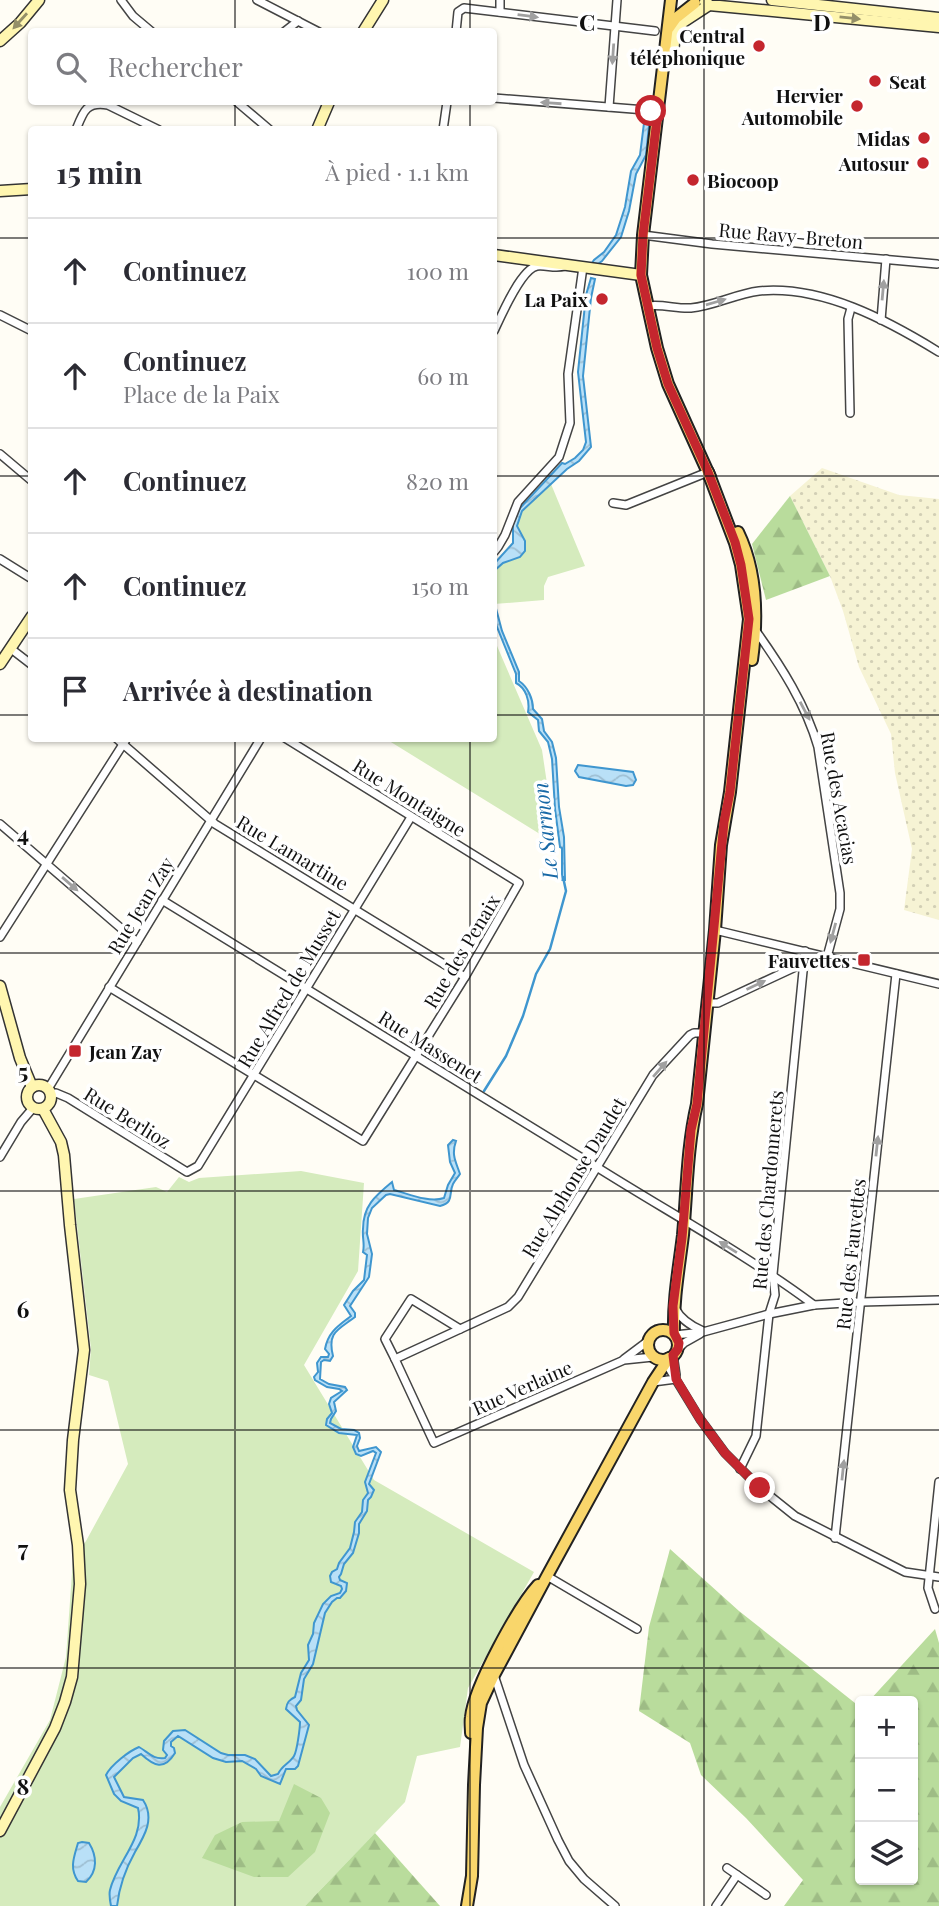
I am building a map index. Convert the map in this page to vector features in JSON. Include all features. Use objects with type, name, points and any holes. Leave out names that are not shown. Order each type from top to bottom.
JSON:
[{"type":"main road","points":[[670,0],[665,57],[652,111],[641,275],[668,384],[741,540],[749,563],[756,631],[738,722]]},
{"type":"main road","points":[[668,30],[676,18],[701,2]]},
{"type":"main road","points":[[467,1906],[472,1876],[474,1785],[481,1703],[653,1381],[679,1343],[674,1334],[673,1306],[690,1143],[697,1104],[724,822],[730,792],[749,619],[735,542],[708,472]]},
{"type":"main road","points":[[667,1357],[649,1352],[648,1341],[651,1336],[661,1331],[673,1306]]},
{"type":"main road","points":[[661,1331],[674,1334]]},
{"type":"main road","points":[[474,1785],[471,1717],[473,1707],[483,1679],[527,1598],[547,1576]]},
{"type":"street","points":[[0,41],[39,0]]},
{"type":"street","points":[[121,0],[133,16],[147,28]]},
{"type":"street","points":[[257,0],[311,28]]},
{"type":"street","points":[[366,28],[383,0]]},
{"type":"street","points":[[500,0],[500,12]]},
{"type":"street","points":[[609,107],[617,0]]},
{"type":"street","points":[[772,0],[939,18]]},
{"type":"street","points":[[665,57],[673,52],[675,34],[683,22],[701,9],[701,2],[939,27]]},
{"type":"street","points":[[456,28],[458,12],[464,8],[655,31]]},
{"type":"street","points":[[290,28],[298,21]]},
{"type":"street","points":[[497,98],[652,111]]},
{"type":"street","points":[[77,126],[82,113],[89,106],[94,105]]},
{"type":"street","points":[[108,105],[151,126]]},
{"type":"street","points":[[241,105],[265,126]]},
{"type":"street","points":[[319,126],[328,105]]},
{"type":"street","points":[[444,126],[447,105]]},
{"type":"street","points":[[0,191],[28,189]]},
{"type":"street","name":"Rue Ravy-Breton","points":[[643,235],[712,244],[937,264]]},
{"type":"street","points":[[497,255],[641,275]]},
{"type":"street","points":[[520,281],[523,259]]},
{"type":"street","points":[[881,320],[886,259]]},
{"type":"street","points":[[497,325],[520,281],[531,269],[538,266],[558,268],[569,265]]},
{"type":"street","points":[[497,548],[518,502],[559,457],[570,423],[568,374],[583,267]]},
{"type":"street","points":[[648,306],[693,308],[747,293],[767,291],[804,294],[851,307],[904,331],[939,352]]},
{"type":"street","points":[[850,413],[848,319],[851,307]]},
{"type":"street","points":[[0,315],[28,329]]},
{"type":"street","points":[[0,453],[28,478]]},
{"type":"street","points":[[612,503],[626,505],[708,472]]},
{"type":"street","points":[[0,559],[28,576]]},
{"type":"street","name":"Rue des Acacias","points":[[749,619],[805,711],[818,747],[840,892],[840,909],[827,957]]},
{"type":"street","points":[[0,664],[28,622]]},
{"type":"street","points":[[10,648],[28,662]]},
{"type":"street","points":[[752,654],[771,652]]},
{"type":"street","points":[[0,937],[125,742]]},
{"type":"street","name":"Rue Lamartine","points":[[125,742],[211,820],[464,977]]},
{"type":"street","name":"Rue Jean Zay","points":[[49,1092],[109,987],[259,742]]},
{"type":"street","name":"Rue Montaigne","points":[[291,742],[519,883]]},
{"type":"street","name":"Rue Alfred de Musset","points":[[187,1172],[198,1166],[411,817]]},
{"type":"street","points":[[0,824],[137,942]]},
{"type":"street","name":"Rue des Penaix","points":[[253,1076],[363,1142],[519,883]]},
{"type":"street","name":"Rue Massenet","points":[[162,900],[773,1274],[814,1305]]},
{"type":"street","points":[[715,930],[939,984]]},
{"type":"street","name":"Rue des Chardonnerets","points":[[740,1469],[756,1436],[769,1314],[775,1295],[773,1274],[805,951]]},
{"type":"street","points":[[707,1003],[718,1003],[804,963]]},
{"type":"street","name":"Rue des Fauvettes","points":[[835,1538],[896,974]]},
{"type":"street","points":[[0,986],[20,1058],[32,1087]]},
{"type":"street","points":[[109,987],[253,1076]]},
{"type":"street","name":"Rue Alphonse Daudet","points":[[395,1359],[508,1307],[518,1297],[653,1075],[690,1035],[704,1033]]},
{"type":"street","points":[[0,1157],[21,1122],[38,1108],[50,1101],[49,1092],[42,1085],[32,1087],[26,1096],[28,1103],[38,1108],[61,1142],[84,1350],[70,1490],[78,1545],[80,1584],[72,1676],[55,1728],[0,1831]]},
{"type":"street","name":"Rue Berlioz","points":[[49,1092],[68,1098],[187,1172]]},
{"type":"street","points":[[395,1359],[385,1339],[411,1299],[460,1329]]},
{"type":"street","points":[[674,1334],[703,1332],[814,1305],[939,1300]]},
{"type":"street","points":[[673,1306],[689,1324],[703,1332]]},
{"type":"street","points":[[703,1332],[667,1357],[676,1379],[700,1419],[740,1469],[795,1516],[835,1538],[905,1572],[939,1577]]},
{"type":"street","name":"Rue Verlaine","points":[[395,1359],[434,1443],[624,1360],[648,1341]]},
{"type":"street","name":"Rue Verlaine","points":[[624,1360],[667,1357]]},
{"type":"street","points":[[653,1381],[676,1379]]},
{"type":"street","points":[[935,1609],[928,1588],[939,1482]]},
{"type":"street","points":[[547,1576],[636,1629]]},
{"type":"street","points":[[512,1625],[494,1675],[524,1765],[569,1861],[584,1879],[615,1906]]},
{"type":"street","points":[[727,1868],[766,1895]]},
{"type":"street","points":[[716,1906],[737,1875]]},
{"type":"shaded area","points":[[822,468],[899,495],[939,499],[939,920],[904,910],[912,849],[895,773],[891,734],[859,667],[830,576],[790,496]]},
{"type":"green space","points":[[551,484],[585,566],[548,577],[544,586],[544,600],[497,604],[497,567],[526,549],[517,526],[522,511]]},
{"type":"green space","points":[[790,496],[830,576],[766,600],[752,544]]},
{"type":"green space","points":[[497,646],[542,750],[556,844],[391,742],[497,742]]},
{"type":"green space","points":[[301,1171],[364,1183],[358,1271],[304,1365],[374,1480],[534,1572],[468,1688],[460,1747],[417,1756],[405,1802],[305,1906],[0,1906],[0,1807],[50,1720],[66,1657],[73,1559],[86,1541],[128,1464],[108,1381],[89,1375],[91,1349],[74,1199],[156,1187],[167,1192],[179,1177],[189,1182],[199,1178]]},
{"type":"green space","points":[[670,1549],[739,1611],[855,1703],[855,1885],[918,1885],[918,1696],[874,1696],[935,1629],[939,1643],[939,1906],[784,1906],[803,1880],[746,1818],[701,1775],[690,1743],[639,1711],[649,1627]]},
{"type":"green space","points":[[294,1784],[321,1798],[330,1813],[315,1852],[288,1877],[254,1877],[202,1858],[215,1835],[242,1822],[279,1821]]},
{"type":"green space","points":[[375,1833],[440,1906],[305,1906]]},
{"type":"water","points":[[645,115],[650,116],[646,155],[636,174],[621,237],[602,261],[598,264],[592,263],[616,235],[625,207],[631,171],[640,155]]},
{"type":"water","points":[[591,278],[595,279],[583,376],[591,447],[579,461],[522,511],[517,526],[525,541],[525,551],[520,557],[503,563],[497,568],[497,561],[513,543],[513,524],[520,508],[562,463],[575,458],[583,450],[586,442],[578,372],[586,295]]},
{"type":"water","points":[[497,612],[519,672],[519,681],[525,686],[533,709],[542,719],[544,731],[552,742],[564,837],[565,880],[562,880],[562,848],[548,742],[539,731],[538,720],[528,712],[528,699],[525,691],[516,683],[516,674],[497,627]]},
{"type":"water","points":[[578,765],[633,772],[636,780],[633,785],[626,786],[579,777],[575,771]]},
{"type":"water","points":[[453,1140],[456,1141],[454,1154],[460,1174],[453,1184],[448,1202],[440,1206],[390,1194],[372,1208],[367,1234],[372,1254],[369,1277],[350,1306],[355,1317],[335,1332],[332,1342],[333,1356],[330,1361],[321,1362],[320,1379],[347,1390],[334,1402],[336,1411],[330,1423],[359,1433],[359,1451],[376,1447],[381,1452],[369,1484],[374,1490],[359,1524],[353,1553],[344,1564],[339,1577],[347,1583],[346,1591],[332,1602],[325,1613],[313,1664],[304,1679],[301,1700],[296,1706],[309,1725],[298,1766],[295,1769],[286,1769],[280,1784],[261,1776],[256,1769],[242,1761],[226,1762],[213,1758],[178,1736],[171,1742],[175,1753],[163,1764],[155,1764],[141,1754],[133,1758],[114,1777],[124,1797],[143,1800],[147,1807],[148,1820],[145,1833],[126,1871],[117,1906],[111,1906],[110,1890],[134,1840],[139,1819],[138,1808],[121,1801],[114,1794],[106,1775],[121,1759],[139,1747],[154,1757],[165,1758],[167,1755],[163,1750],[164,1741],[173,1731],[185,1730],[221,1753],[245,1755],[255,1759],[271,1776],[278,1774],[294,1756],[300,1722],[286,1707],[295,1697],[301,1673],[309,1660],[308,1645],[323,1604],[342,1589],[331,1582],[330,1576],[350,1548],[355,1522],[362,1512],[363,1500],[368,1493],[365,1482],[376,1453],[373,1451],[361,1456],[356,1454],[353,1447],[357,1435],[339,1433],[326,1425],[332,1413],[329,1404],[331,1398],[342,1391],[315,1380],[317,1363],[321,1357],[328,1357],[325,1349],[328,1338],[351,1316],[344,1305],[364,1280],[367,1255],[363,1252],[363,1232],[368,1208],[375,1197],[392,1182],[394,1190],[426,1199],[444,1198],[455,1173],[450,1162],[448,1145]]},
{"type":"water","points":[[78,1843],[89,1843],[95,1858],[93,1873],[86,1882],[78,1881],[73,1867]]},
{"type":"waterway","name":"Le Sarmon","points":[[484,1091],[506,1056],[523,1016],[536,974],[550,949],[566,891],[563,877]]},
{"type":"place","name":"Central téléphonique","points":[[759,46]]},
{"type":"place","name":"Seat","points":[[875,81]]},
{"type":"place","name":"Hervier Automobile","points":[[857,106]]},
{"type":"place","name":"Midas","points":[[924,138]]},
{"type":"place","name":"Autosur","points":[[923,163]]},
{"type":"place","name":"Biocoop","points":[[693,180]]},
{"type":"place","name":"La Paix","points":[[602,299]]},
{"type":"place","name":"Fauvettes","points":[[864,960]]},
{"type":"place","name":"Jean Zay","points":[[75,1051]]},
{"type":"route","points":[[651,111],[658,111],[643,235],[641,275],[668,384],[708,472],[735,542],[749,619],[730,792],[721,845],[697,1104],[691,1130],[673,1306],[674,1333],[679,1343],[673,1355],[676,1379],[700,1419],[725,1453],[760,1488]]}]
